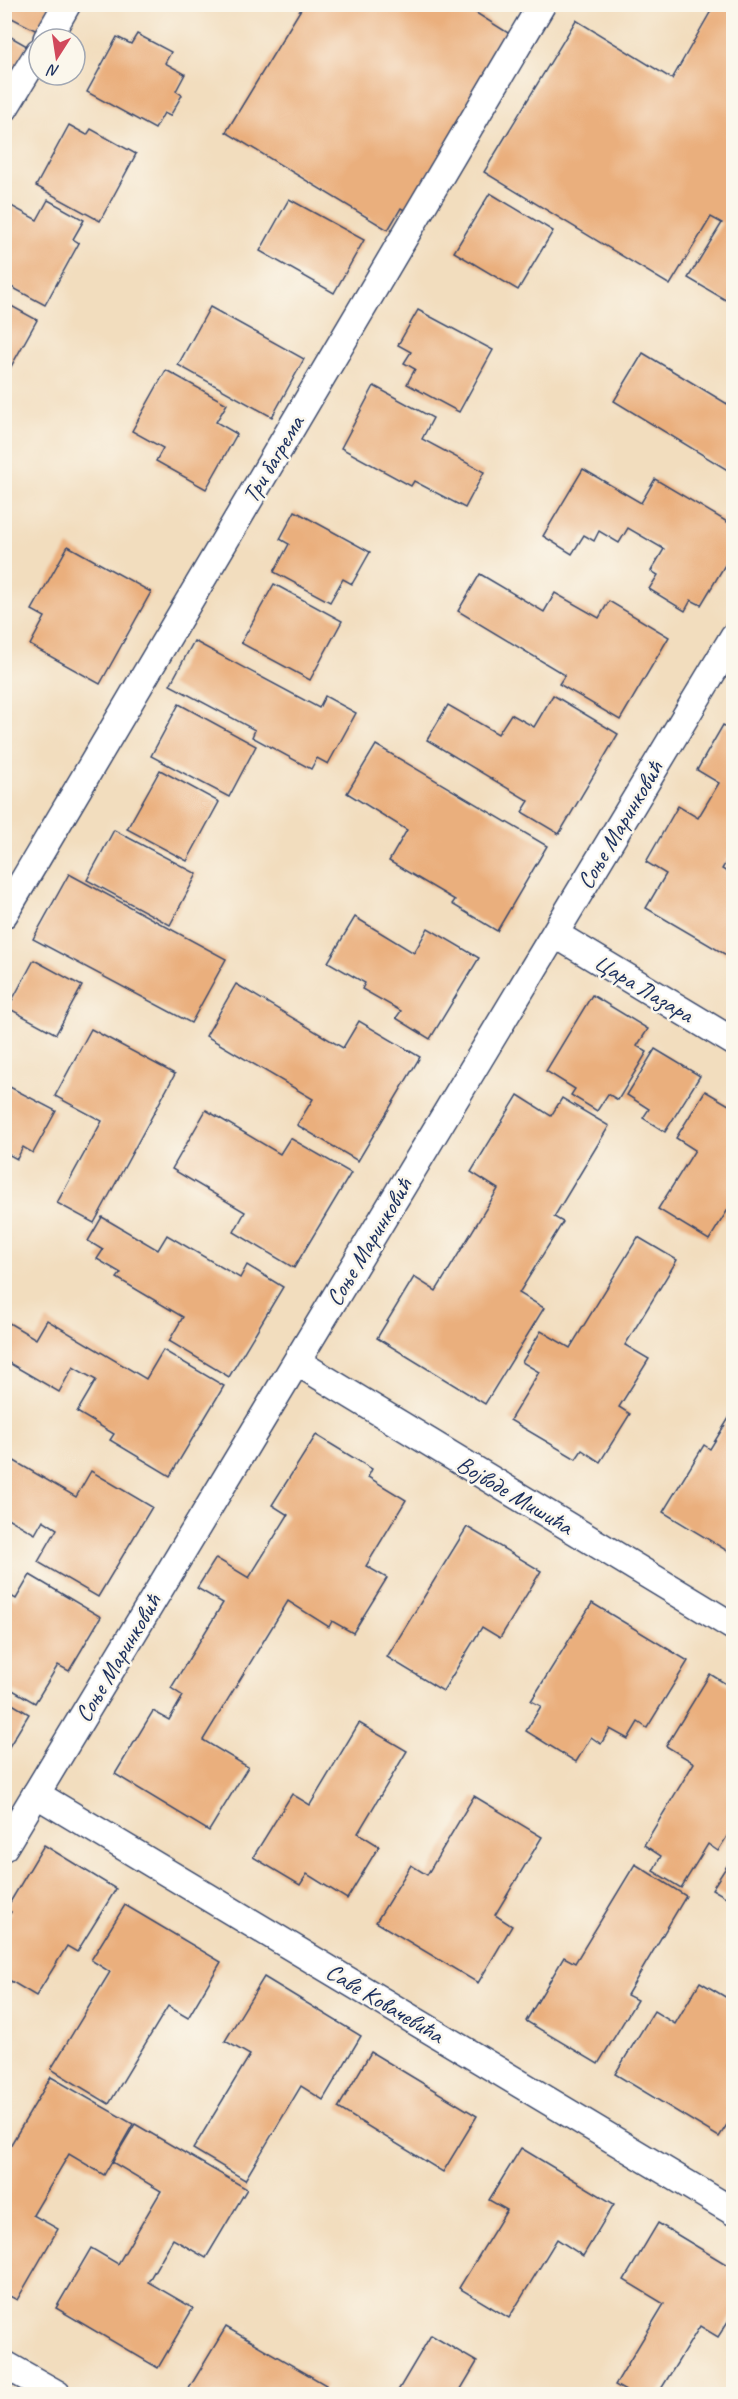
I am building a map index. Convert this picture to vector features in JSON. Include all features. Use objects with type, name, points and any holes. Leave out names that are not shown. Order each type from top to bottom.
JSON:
[{"type":"street","points":[[53,27],[67,4]]},
{"type":"street","name":"Три багрема","points":[[4,914],[542,4]]},
{"type":"street","points":[[4,109],[27,72]]},
{"type":"street","name":"Соње Маринковић","points":[[4,1847],[734,636]]},
{"type":"street","name":"Цара Лазара","points":[[555,934],[734,1042]]},
{"type":"street","name":"Војводе Мишића","points":[[297,1362],[734,1627]]},
{"type":"street","name":"Саве Ковачевића","points":[[36,1794],[734,2212]]},
{"type":"street","points":[[4,2364],[57,2394]]},
{"type":"building","points":[[4,4],[51,4],[39,27],[29,27],[4,14]]},
{"type":"building","points":[[304,4],[462,4],[513,36],[406,211],[401,208],[388,230],[226,132]]},
{"type":"building","points":[[715,4],[734,4],[734,305],[688,278],[722,223],[711,217],[670,285],[484,172],[576,20],[672,79]]},
{"type":"building","points":[[4,33],[27,46],[4,86]]},
{"type":"building","points":[[137,34],[171,52],[165,63],[185,74],[176,91],[182,95],[170,116],[164,113],[155,129],[87,92],[117,37],[131,44]]},
{"type":"building","points":[[69,125],[87,135],[91,129],[136,154],[100,221],[36,186]]},
{"type":"building","points":[[490,193],[553,231],[518,290],[454,252]]},
{"type":"building","points":[[289,199],[364,240],[334,293],[260,251]]},
{"type":"building","points":[[48,200],[84,220],[73,239],[79,243],[45,305],[4,283],[4,202],[37,220]]},
{"type":"building","points":[[4,302],[37,320],[4,379]]},
{"type":"building","points":[[210,307],[304,359],[272,417],[178,365]]},
{"type":"building","points":[[418,310],[493,350],[459,412],[407,384],[415,369],[404,363],[411,352],[398,345]]},
{"type":"building","points":[[643,353],[734,408],[734,474],[614,401]]},
{"type":"building","points":[[166,370],[227,404],[216,422],[237,434],[206,489],[156,461],[163,448],[132,431]]},
{"type":"building","points":[[374,386],[433,418],[422,439],[484,472],[465,508],[414,481],[411,486],[341,448]]},
{"type":"building","points":[[583,469],[641,503],[655,479],[734,526],[734,550],[701,605],[691,600],[685,611],[649,589],[658,575],[651,571],[664,549],[628,528],[619,543],[599,531],[594,541],[584,535],[572,554],[543,536]]},
{"type":"building","points":[[295,511],[370,552],[352,584],[343,579],[330,602],[274,572],[289,544],[280,539]]},
{"type":"building","points":[[68,546],[151,592],[100,684],[30,645],[45,617],[32,610]]},
{"type":"building","points":[[480,574],[544,612],[555,593],[599,618],[609,601],[669,637],[620,720],[559,684],[565,675],[458,611]]},
{"type":"building","points":[[274,584],[342,621],[310,680],[241,643]]},
{"type":"building","points":[[194,641],[319,708],[325,696],[356,713],[328,764],[317,758],[311,769],[252,737],[255,730],[170,685]]},
{"type":"building","points":[[553,695],[618,734],[559,834],[522,812],[529,801],[427,740],[448,705],[498,734],[511,714],[534,727]]},
{"type":"building","points":[[179,704],[256,746],[229,797],[151,756]]},
{"type":"building","points":[[723,725],[734,731],[734,849],[722,869],[734,876],[734,947],[728,956],[646,908],[666,874],[646,862],[678,806],[698,818],[719,783],[697,770]]},
{"type":"building","points":[[376,745],[547,846],[497,931],[452,904],[455,900],[389,861],[407,830],[347,793]]},
{"type":"building","points":[[160,770],[219,802],[187,861],[127,829]]},
{"type":"building","points":[[114,830],[197,874],[170,925],[87,880]]},
{"type":"building","points":[[69,874],[226,959],[191,1023],[33,939]]},
{"type":"building","points":[[355,917],[414,953],[428,928],[479,958],[430,1039],[396,1018],[401,1011],[362,989],[365,983],[328,962]]},
{"type":"building","points":[[34,960],[82,986],[56,1034],[8,1008]]},
{"type":"building","points":[[236,984],[343,1048],[359,1021],[420,1057],[358,1161],[297,1125],[313,1099],[206,1036]]},
{"type":"building","points":[[592,995],[648,1029],[637,1046],[647,1052],[618,1100],[608,1094],[597,1111],[571,1095],[575,1089],[546,1071]]},
{"type":"building","points":[[91,1029],[175,1074],[94,1223],[57,1203],[102,1121],[55,1096]]},
{"type":"building","points":[[655,1049],[700,1076],[665,1132],[643,1118],[649,1109],[627,1095]]},
{"type":"building","points":[[4,1084],[56,1111],[33,1153],[23,1147],[17,1159],[6,1153],[4,1156]]},
{"type":"building","points":[[705,1091],[734,1108],[734,1200],[709,1240],[658,1209],[695,1150],[676,1138]]},
{"type":"building","points":[[518,1095],[551,1116],[562,1098],[609,1126],[554,1217],[563,1222],[519,1293],[544,1308],[485,1404],[377,1338],[414,1277],[436,1291],[498,1189],[471,1172]]},
{"type":"building","points":[[206,1110],[280,1154],[290,1138],[351,1173],[294,1268],[234,1232],[245,1212],[172,1169]]},
{"type":"building","points":[[102,1217],[158,1250],[167,1235],[240,1278],[247,1265],[283,1287],[229,1377],[169,1341],[183,1317],[117,1278],[121,1273],[97,1259],[103,1250],[88,1241]]},
{"type":"building","points":[[638,1237],[677,1260],[625,1345],[649,1359],[619,1407],[630,1414],[600,1462],[582,1450],[576,1459],[510,1420],[539,1372],[522,1362],[541,1331],[570,1348]]},
{"type":"building","points":[[4,1320],[36,1339],[47,1320],[146,1379],[163,1350],[224,1386],[170,1476],[110,1440],[114,1434],[77,1412],[96,1380],[73,1367],[59,1392],[4,1360]]},
{"type":"building","points":[[734,1410],[734,1555],[663,1512],[704,1445],[710,1449]]},
{"type":"building","points":[[316,1435],[372,1469],[368,1477],[406,1500],[366,1566],[387,1578],[353,1633],[332,1621],[329,1627],[288,1601],[203,1740],[248,1767],[209,1831],[115,1774],[153,1711],[169,1720],[183,1696],[171,1688],[223,1603],[197,1588],[216,1558],[249,1578],[288,1515],[272,1505]]},
{"type":"building","points":[[4,1455],[76,1497],[91,1471],[152,1507],[98,1597],[38,1562],[57,1529],[43,1520],[35,1534],[4,1516]]},
{"type":"building","points":[[467,1527],[541,1571],[500,1638],[482,1627],[443,1691],[387,1657]]},
{"type":"building","points":[[30,1575],[101,1617],[69,1671],[58,1665],[35,1703],[4,1685],[4,1592],[16,1599]]},
{"type":"building","points":[[592,1603],[688,1661],[647,1728],[638,1722],[628,1739],[610,1729],[601,1744],[591,1737],[576,1762],[526,1731],[541,1706],[531,1701]]},
{"type":"building","points":[[710,1674],[734,1689],[734,1825],[718,1851],[708,1844],[681,1888],[653,1871],[661,1856],[644,1845],[694,1763],[666,1746]]},
{"type":"building","points":[[4,1699],[29,1714],[4,1755]]},
{"type":"building","points":[[359,1723],[407,1751],[358,1833],[379,1846],[347,1899],[307,1874],[300,1885],[253,1857],[292,1794],[310,1805]]},
{"type":"building","points":[[474,1796],[542,1837],[495,1915],[512,1926],[478,1983],[376,1922],[411,1865],[427,1875]]},
{"type":"building","points":[[44,1845],[116,1889],[77,1952],[67,1946],[36,1996],[11,1981],[4,1992],[4,1923],[11,1912],[6,1909]]},
{"type":"building","points":[[734,1855],[734,1902],[712,1889]]},
{"type":"building","points":[[635,1864],[686,1896],[627,1995],[637,2000],[598,2064],[526,2021],[564,1957],[575,1963]]},
{"type":"building","points":[[125,1905],[221,1962],[188,2018],[168,2006],[109,2104],[51,2069],[110,1972],[91,1960]]},
{"type":"building","points":[[264,1977],[361,2036],[323,2100],[301,2086],[245,2180],[193,2149],[250,2055],[225,2041]]},
{"type":"building","points":[[700,1982],[734,2002],[734,2114],[719,2137],[615,2074],[654,2011],[675,2024]]},
{"type":"building","points":[[371,2052],[477,2116],[443,2172],[338,2108]]},
{"type":"building","points":[[51,2077],[133,2124],[104,2175],[69,2154],[33,2215],[58,2229],[17,2300],[4,2293],[4,2156]]},
{"type":"building","points":[[135,2124],[247,2189],[206,2258],[173,2239],[148,2282],[193,2308],[158,2368],[56,2308],[91,2248],[118,2264],[161,2191],[112,2162]]},
{"type":"building","points":[[521,2148],[614,2204],[583,2256],[557,2239],[509,2318],[459,2288],[507,2210],[489,2200]]},
{"type":"building","points":[[658,2223],[734,2269],[734,2312],[718,2337],[700,2326],[658,2394],[631,2394],[615,2385],[664,2304],[624,2280]]},
{"type":"building","points":[[226,2327],[326,2385],[321,2394],[196,2394],[188,2390]]},
{"type":"building","points":[[431,2335],[477,2362],[458,2394],[396,2394]]}]
